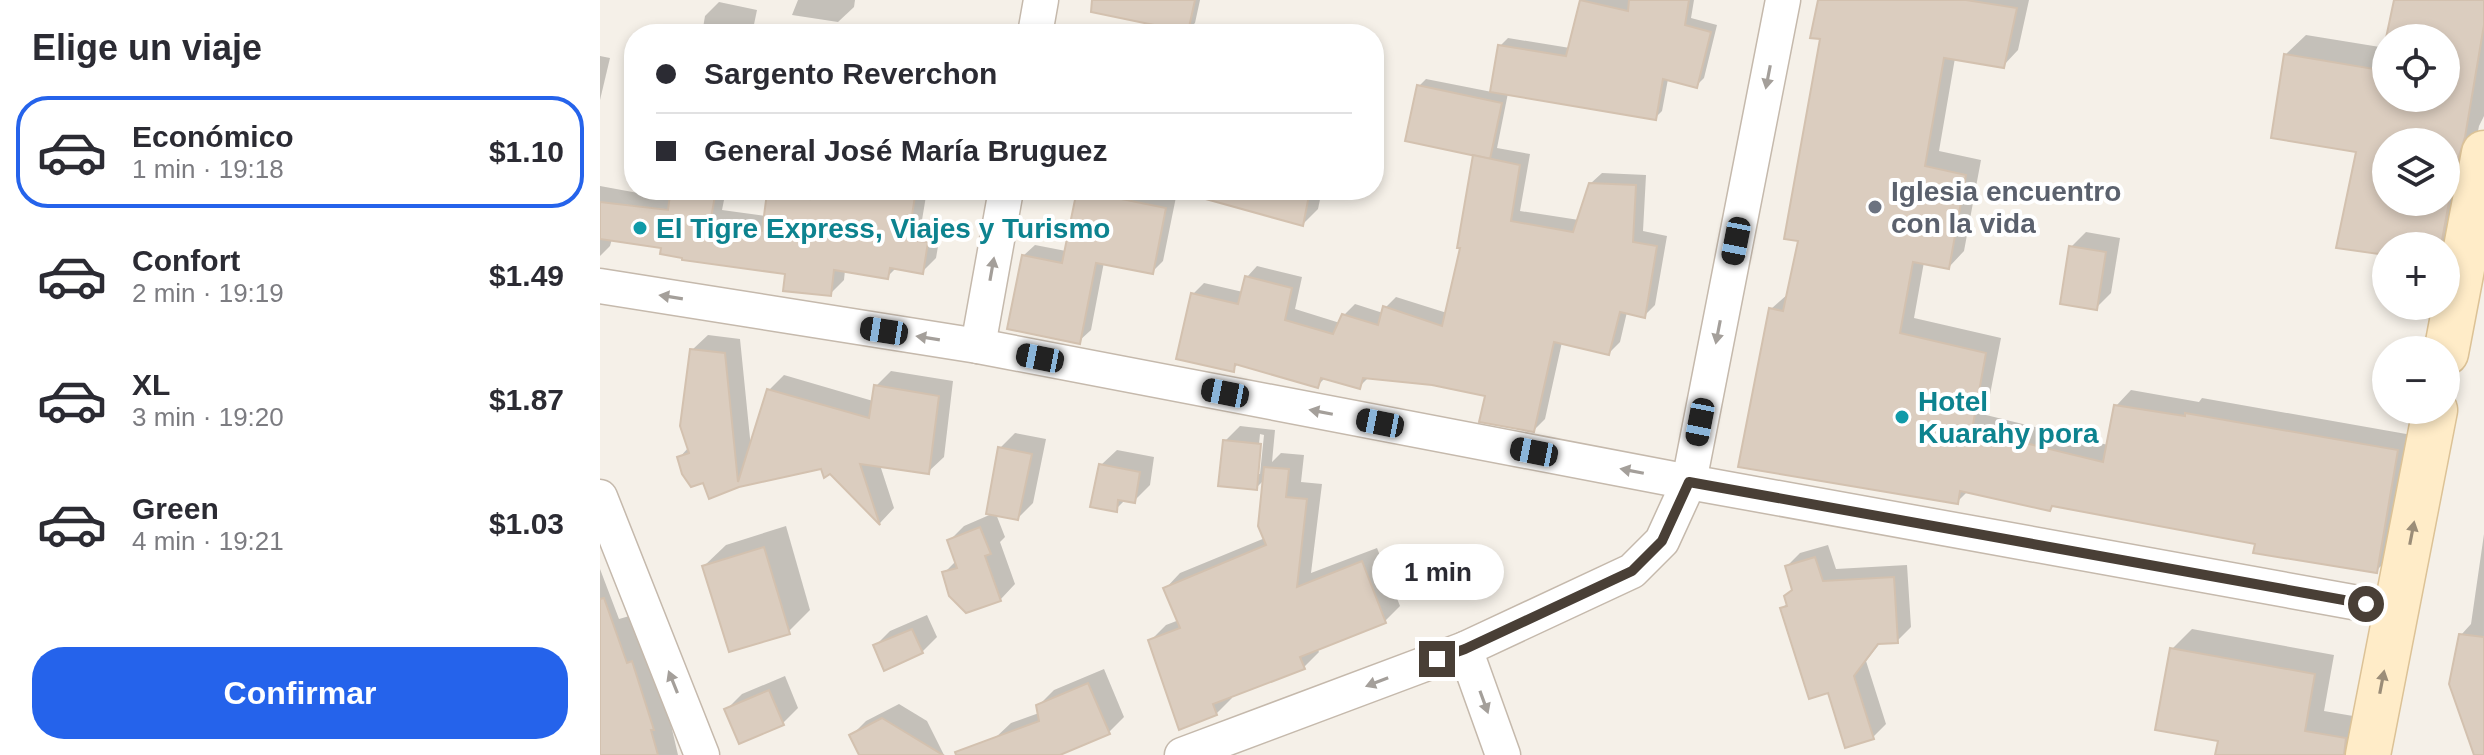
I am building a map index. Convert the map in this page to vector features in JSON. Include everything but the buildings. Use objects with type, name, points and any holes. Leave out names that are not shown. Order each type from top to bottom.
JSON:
[{"type":"main road","points":[[2449,336],[2484,153]]},
{"type":"main road","points":[[2368,755],[2432,424]]},
{"type":"street","points":[[1037,24],[1041,0]]},
{"type":"street","points":[[1182,755],[1465,649],[1632,571],[1662,541],[1689,482],[1783,0]]},
{"type":"street","points":[[978,346],[1004,200]]},
{"type":"street","points":[[600,286],[978,346],[1689,482],[2397,610]]},
{"type":"street","points":[[600,497],[702,755]]},
{"type":"street","points":[[1465,649],[1503,755]]},
{"type":"place","name":"Iglesia encuentro con la vida","points":[[1875,207]]},
{"type":"place","name":"El Tigre Express, Viajes y Turismo","points":[[640,228]]},
{"type":"place","name":"Hotel Kuarahy pora","points":[[1902,417]]},
{"type":"route","points":[[1437,659],[1465,649],[1632,571],[1662,541],[1689,482],[2366,604]]}]
